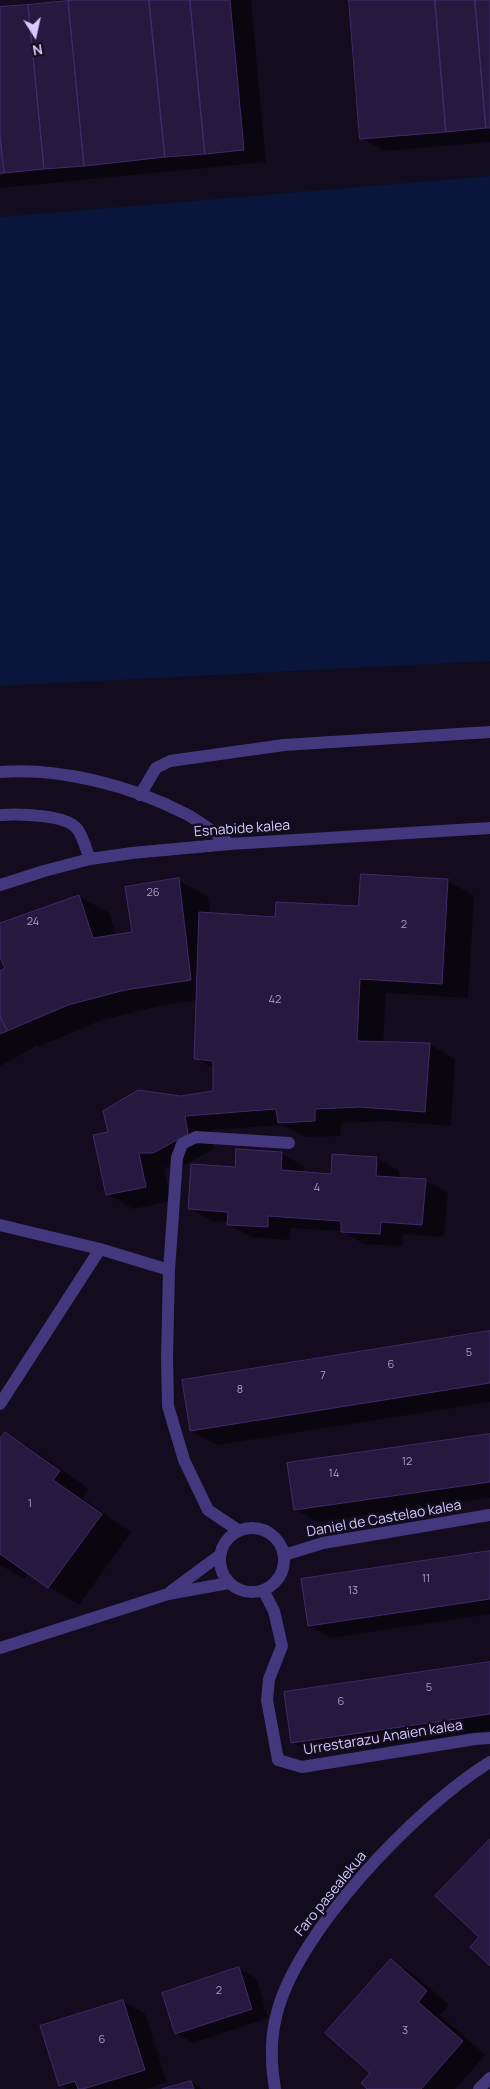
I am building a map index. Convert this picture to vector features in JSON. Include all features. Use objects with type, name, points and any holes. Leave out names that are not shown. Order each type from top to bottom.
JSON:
[{"type":"street","points":[[140,795],[156,768],[170,761],[284,746],[490,732]]},
{"type":"street","points":[[0,772],[22,770],[83,778],[140,795],[188,815],[230,844]]},
{"type":"street","points":[[0,815],[41,817],[60,820],[73,825],[78,830],[90,860]]},
{"type":"street","name":"Esnabide kalea","points":[[0,885],[44,871],[90,860],[132,853],[230,844],[490,828]]},
{"type":"street","points":[[238,1530],[208,1510],[184,1460],[168,1406],[169,1270],[177,1158],[182,1144],[196,1137],[289,1143]]},
{"type":"street","points":[[0,1225],[100,1249],[169,1270]]},
{"type":"street","points":[[0,1404],[100,1249]]},
{"type":"street","name":"Daniel de Castelao kalea","points":[[284,1554],[323,1543],[490,1515]]},
{"type":"street","points":[[252,1527],[267,1531],[278,1541],[284,1554],[283,1569],[276,1582],[263,1590],[245,1591],[229,1583],[221,1570],[220,1555],[226,1540],[238,1530],[252,1527]]},
{"type":"street","points":[[168,1594],[220,1555]]},
{"type":"street","points":[[0,1648],[168,1594],[229,1583]]},
{"type":"street","name":"Urrestarazu Anaien kalea","points":[[263,1590],[274,1611],[282,1646],[269,1679],[267,1700],[278,1760],[302,1766],[490,1738]]},
{"type":"street","name":"Faro pasealekua","points":[[275,2089],[271,2063],[276,2017],[295,1966],[331,1914],[394,1842],[435,1804],[490,1762]]},
{"type":"street","points":[[478,2089],[490,2078]]},
{"type":"water","points":[[490,176],[490,661],[0,686],[0,217]]},
{"type":"building","points":[[149,0],[165,157],[84,166],[68,1]]},
{"type":"building","points":[[149,0],[190,0],[205,154],[165,157]]},
{"type":"building","points":[[190,0],[230,0],[244,150],[205,154]]},
{"type":"building","points":[[349,0],[435,0],[446,132],[360,139]]},
{"type":"building","points":[[435,0],[475,0],[486,128],[446,132]]},
{"type":"building","points":[[475,0],[490,0],[490,128],[486,128]]},
{"type":"building","points":[[68,1],[84,166],[44,169],[28,5]]},
{"type":"building","points":[[28,5],[44,169],[4,173],[0,136],[0,7]]},
{"type":"building","points":[[0,136],[4,173],[0,174]]},
{"type":"building","points":[[361,874],[448,879],[442,984],[360,979],[357,1041],[430,1043],[425,1112],[360,1107],[315,1109],[315,1121],[278,1123],[276,1109],[185,1116],[188,1134],[153,1153],[139,1153],[146,1187],[106,1195],[93,1135],[108,1132],[103,1111],[138,1090],[181,1096],[213,1091],[213,1061],[194,1059],[199,912],[275,917],[276,902],[358,906]]},
{"type":"building","points":[[179,878],[191,980],[125,990],[68,1005],[7,1031],[0,1016],[0,971],[5,968],[0,957],[0,923],[79,895],[93,938],[132,932],[125,887]]},
{"type":"building","points":[[0,1016],[7,1031],[0,1034]]},
{"type":"building","points":[[236,1149],[282,1152],[281,1170],[331,1174],[332,1154],[377,1157],[376,1176],[426,1179],[422,1225],[381,1222],[380,1234],[341,1232],[341,1221],[268,1216],[268,1227],[227,1225],[228,1212],[188,1209],[191,1164],[235,1167]]},
{"type":"building","points":[[490,1331],[490,1383],[190,1431],[182,1380]]},
{"type":"building","points":[[5,1432],[60,1471],[53,1480],[102,1514],[48,1588],[0,1554],[0,1439]]},
{"type":"building","points":[[490,1434],[490,1482],[294,1510],[287,1463]]},
{"type":"building","points":[[490,1551],[490,1599],[308,1626],[301,1579]]},
{"type":"building","points":[[490,1662],[490,1714],[291,1743],[284,1692]]},
{"type":"building","points":[[490,1839],[490,1966],[470,1947],[479,1937],[435,1896]]},
{"type":"building","points":[[391,1959],[427,1991],[418,2002],[463,2041],[421,2089],[367,2089],[361,2083],[370,2073],[325,2033]]},
{"type":"building","points":[[239,1967],[252,2009],[175,2034],[162,1993]]},
{"type":"building","points":[[123,2000],[145,2070],[83,2089],[78,2089],[75,2081],[59,2086],[40,2026]]},
{"type":"building","points":[[191,2081],[194,2089],[162,2089]]}]
